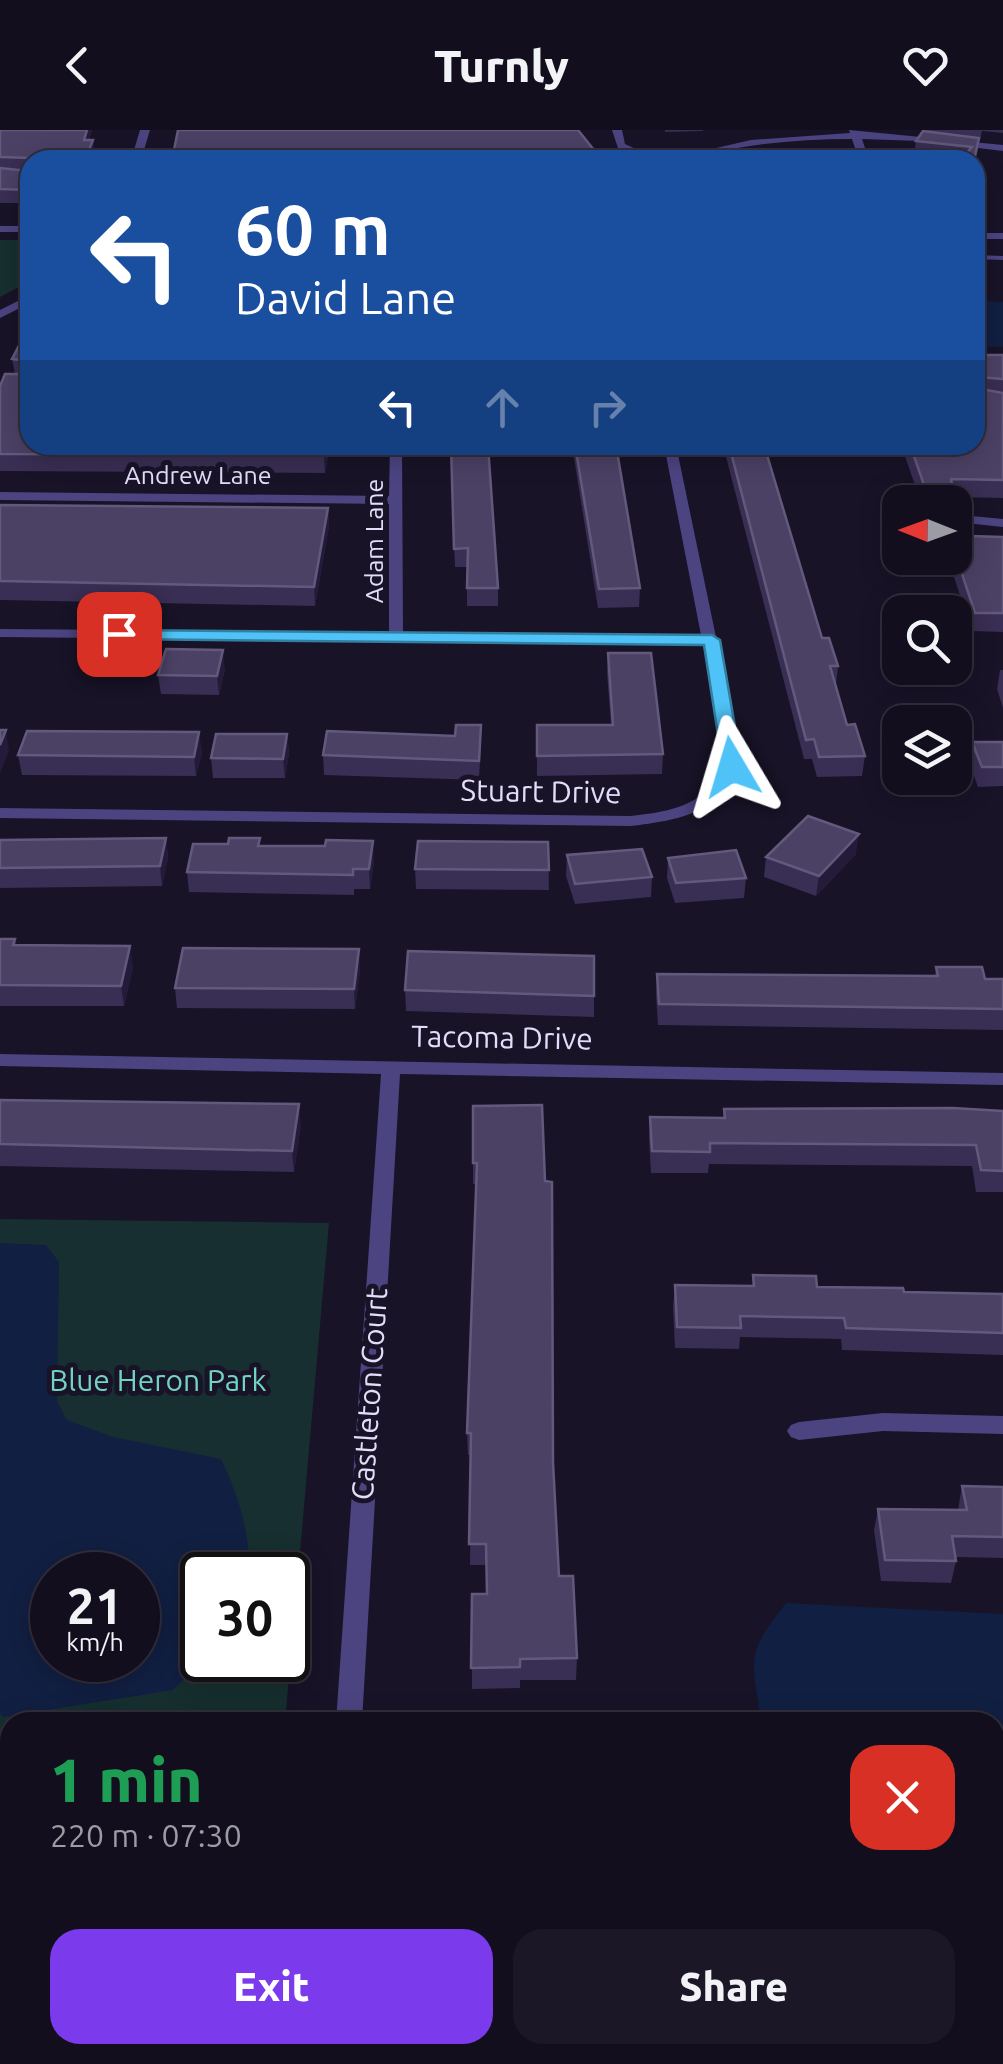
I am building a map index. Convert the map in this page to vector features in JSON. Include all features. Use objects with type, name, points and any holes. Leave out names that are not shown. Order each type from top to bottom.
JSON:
[{"type":"street","points":[[616,130],[620,146],[630,150]]},
{"type":"street","points":[[705,150],[740,140],[854,131],[912,134],[1003,148]]},
{"type":"street","name":"Adam Lane","points":[[396,455],[396,636]]},
{"type":"street","name":"Stuart Drive","points":[[0,813],[615,821],[671,815],[714,794],[732,767],[712,640],[672,455]]},
{"type":"street","name":"Andrew Lane","points":[[0,496],[396,500]]},
{"type":"street","points":[[972,520],[1003,523]]},
{"type":"street","points":[[0,633],[712,640]]},
{"type":"street","name":"Tacoma Drive","points":[[0,1060],[1003,1079]]},
{"type":"street","name":"Castleton Court","points":[[350,1712],[391,1066]]},
{"type":"street","points":[[799,1431],[883,1422],[1003,1425]]},
{"type":"green space","points":[[0,240],[20,240],[20,286],[0,297]]},
{"type":"green space","name":"Blue Heron Park","points":[[0,1219],[329,1223],[300,1552],[180,1552],[180,1682],[289,1682],[286,1712],[0,1712]]},
{"type":"water","points":[[985,301],[1003,302],[1003,347],[985,346]]},
{"type":"water","points":[[0,1243],[46,1245],[59,1262],[57,1401],[67,1420],[113,1437],[221,1459],[233,1488],[249,1552],[180,1552],[181,1682],[173,1690],[34,1712],[0,1712]]},
{"type":"water","points":[[786,1603],[1003,1614],[1003,1712],[759,1712],[754,1658],[763,1635]]},
{"type":"building","points":[[0,130],[87,130],[84,140],[93,140],[89,150],[20,150],[20,158],[0,157]]},
{"type":"building","points":[[178,130],[578,130],[594,150],[174,150]]},
{"type":"building","points":[[923,131],[979,138],[976,150],[916,141]]},
{"type":"building","points":[[0,168],[20,170],[20,190],[0,189]]},
{"type":"building","points":[[20,344],[20,360],[12,359]]},
{"type":"building","points":[[985,355],[1003,355],[1003,379],[985,378]]},
{"type":"building","points":[[5,374],[20,374],[20,454],[0,454],[0,386]]},
{"type":"building","points":[[985,390],[1003,393],[1003,480],[951,479],[952,485],[924,485],[914,455],[985,455]]},
{"type":"building","points":[[451,455],[489,455],[498,588],[467,588],[468,548],[454,549]]},
{"type":"building","points":[[577,455],[618,455],[640,588],[599,589]]},
{"type":"building","points":[[732,455],[767,455],[822,638],[829,638],[838,666],[830,666],[847,725],[855,724],[865,756],[819,757],[814,739],[806,740]]},
{"type":"building","points":[[0,505],[328,508],[314,587],[0,581]]},
{"type":"building","points":[[972,536],[1003,537],[1003,613],[975,613],[962,575],[972,575]]},
{"type":"building","points":[[166,649],[223,650],[217,676],[158,675]]},
{"type":"building","points":[[608,653],[651,653],[663,754],[537,756],[537,725],[613,725]]},
{"type":"building","points":[[456,725],[481,725],[479,761],[323,755],[327,731],[455,736]]},
{"type":"building","points":[[27,731],[199,732],[194,757],[18,755]]},
{"type":"building","points":[[216,734],[287,734],[283,759],[211,758]]},
{"type":"building","points":[[972,742],[1003,742],[1003,767],[982,767]]},
{"type":"building","points":[[808,816],[859,834],[819,876],[766,857]]},
{"type":"building","points":[[166,838],[160,866],[0,868],[0,840]]},
{"type":"building","points":[[229,838],[260,838],[258,846],[325,846],[326,840],[373,841],[369,869],[353,869],[353,875],[187,872],[193,844],[228,844]]},
{"type":"building","points":[[418,841],[548,842],[549,870],[415,869]]},
{"type":"building","points":[[642,849],[652,877],[575,884],[567,855]]},
{"type":"building","points":[[736,850],[746,878],[676,883],[668,858]]},
{"type":"building","points":[[0,939],[15,939],[13,945],[130,946],[121,986],[0,985]]},
{"type":"building","points":[[183,948],[359,949],[354,989],[175,988]]},
{"type":"building","points":[[408,951],[594,956],[594,996],[405,990]]},
{"type":"building","points":[[936,967],[982,967],[985,979],[1003,979],[1003,1009],[659,1004],[657,974],[938,976]]},
{"type":"building","points":[[0,1100],[299,1104],[292,1151],[0,1144]]},
{"type":"building","points":[[542,1105],[545,1181],[552,1182],[553,1462],[559,1576],[573,1576],[577,1658],[520,1659],[520,1667],[471,1668],[472,1594],[487,1594],[486,1544],[469,1544],[471,1433],[467,1433],[477,1163],[473,1163],[473,1106]]},
{"type":"building","points":[[724,1109],[1003,1111],[1003,1171],[981,1170],[976,1145],[710,1143],[710,1152],[652,1151],[650,1117],[725,1118]]},
{"type":"building","points":[[753,1275],[816,1276],[817,1287],[1003,1294],[1003,1333],[846,1328],[844,1318],[740,1316],[741,1328],[677,1327],[675,1285],[754,1286]]},
{"type":"building","points":[[962,1486],[1003,1487],[1003,1537],[952,1536],[956,1561],[885,1560],[878,1509],[967,1510]]},
{"type":"route","points":[[119,634],[712,640],[732,767]]}]
